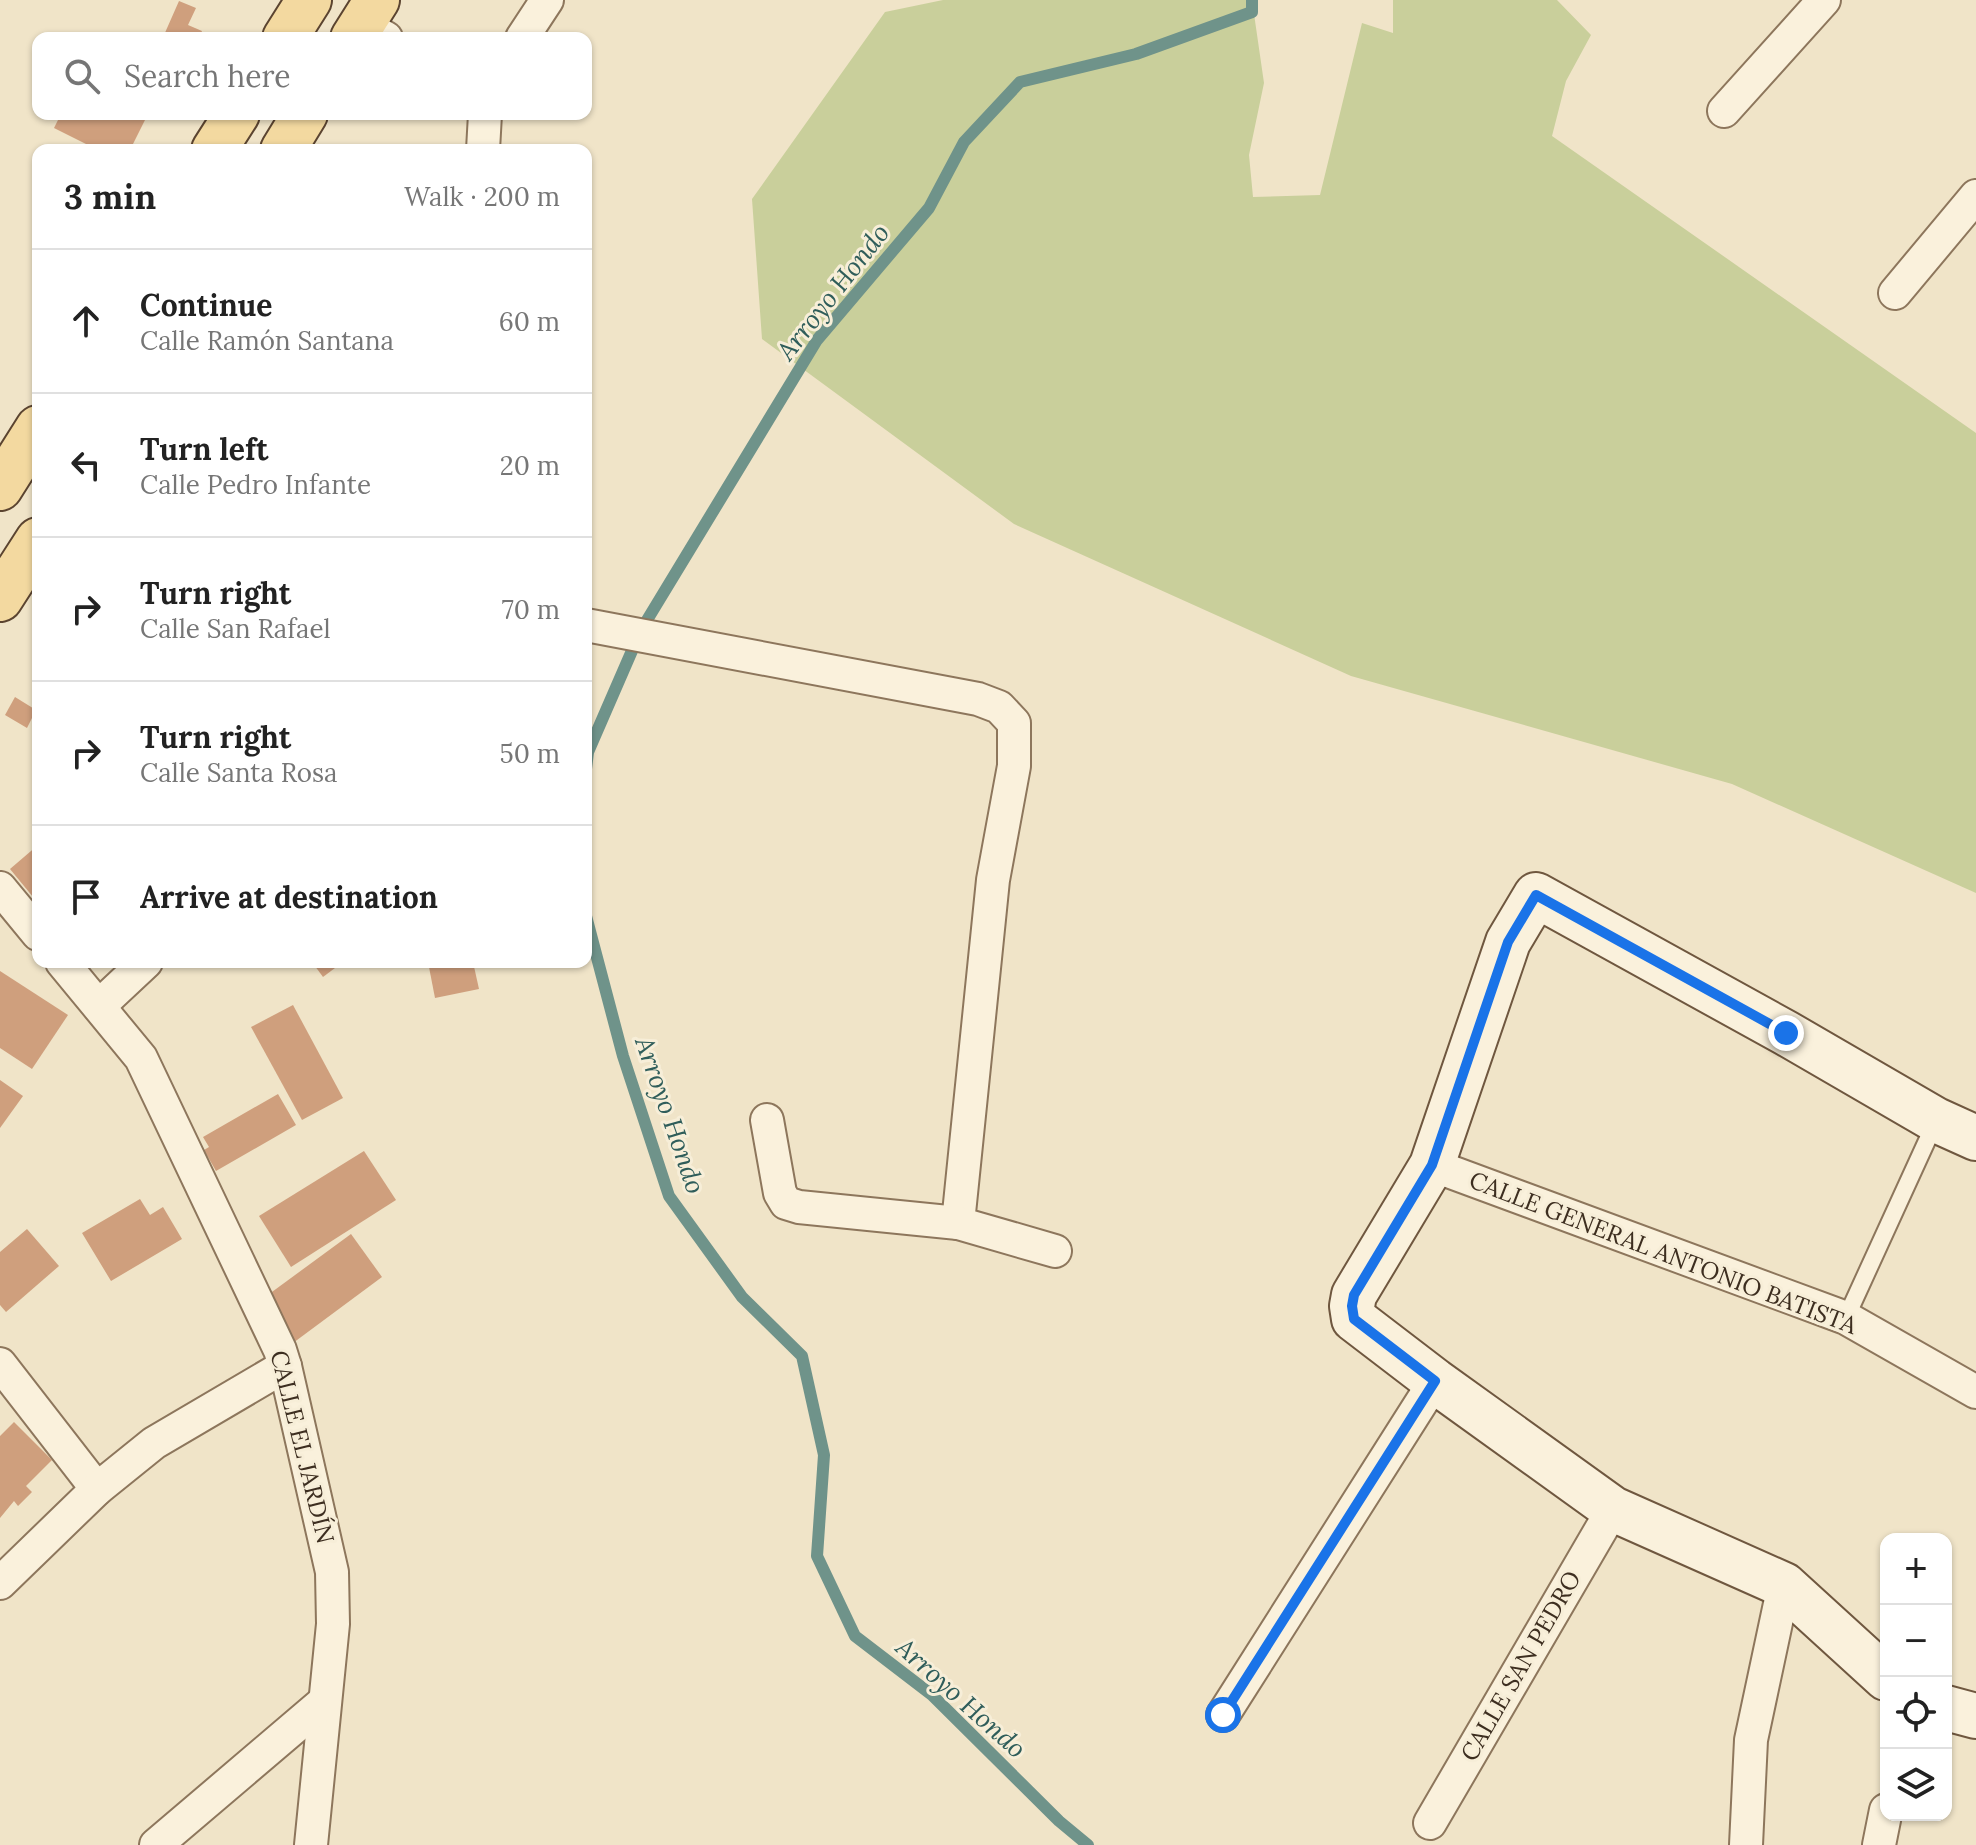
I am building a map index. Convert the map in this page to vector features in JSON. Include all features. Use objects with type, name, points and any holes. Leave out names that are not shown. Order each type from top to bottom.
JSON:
[{"type":"main road","points":[[218,144],[233,120]]},
{"type":"main road","points":[[287,144],[301,120]]},
{"type":"main road","points":[[0,488],[32,437]]},
{"type":"main road","points":[[0,599],[32,549]]},
{"type":"street","points":[[526,32],[547,0]]},
{"type":"street","points":[[1724,111],[1824,0]]},
{"type":"street","points":[[483,144],[485,120]]},
{"type":"street","points":[[1895,293],[1976,196]]},
{"type":"street","points":[[592,626],[978,699],[999,707],[1014,723],[1014,766],[993,880],[958,1223]]},
{"type":"street","points":[[0,888],[32,927]]},
{"type":"street","points":[[1885,1677],[1784,1585],[1613,1509],[1354,1319],[1352,1306],[1354,1295],[1432,1165],[1508,942],[1536,895],[1936,1120],[1976,1138]]},
{"type":"street","name":"CALLE EL JARDÍN","points":[[67,968],[141,1058],[285,1366],[332,1572],[333,1624],[311,1845]]},
{"type":"street","points":[[99,1006],[140,968]]},
{"type":"street","points":[[767,1120],[780,1193],[786,1203],[958,1223],[1055,1251]]},
{"type":"street","name":"CALLE GENERAL ANTONIO BATISTA","points":[[1432,1165],[1846,1318],[1976,1392]]},
{"type":"street","points":[[0,1364],[97,1489]]},
{"type":"street","points":[[0,1583],[97,1489],[154,1443],[285,1366]]},
{"type":"street","points":[[1223,1715],[1435,1381]]},
{"type":"street","name":"CALLE SAN PEDRO","points":[[1430,1823],[1613,1509]]},
{"type":"street","points":[[1746,1845],[1751,1740],[1784,1585]]},
{"type":"street","points":[[156,1845],[324,1702]]},
{"type":"street","points":[[1952,1710],[1976,1716]]},
{"type":"street","points":[[1879,1845],[1884,1821]]},
{"type":"lane","points":[[1846,1318],[1936,1120]]},
{"type":"green space","points":[[943,0],[1252,0],[1264,83],[1249,155],[1253,197],[1320,195],[1362,23],[1393,33],[1393,0],[1557,0],[1591,35],[1566,81],[1552,136],[1976,433],[1976,893],[1732,784],[1351,676],[1014,524],[762,339],[752,199],[885,12]]},
{"type":"building","points":[[179,1],[196,8],[188,25],[202,32],[165,32]]},
{"type":"building","points":[[58,120],[145,120],[133,144],[86,144],[54,128]]},
{"type":"building","points":[[15,697],[32,708],[32,718],[27,728],[5,715]]},
{"type":"building","points":[[32,850],[32,896],[10,869]]},
{"type":"building","points":[[316,968],[335,968],[323,977]]},
{"type":"building","points":[[429,968],[474,968],[479,989],[435,998]]},
{"type":"building","points":[[0,971],[68,1015],[32,1069],[0,1048]]},
{"type":"building","points":[[293,1005],[343,1098],[302,1120],[251,1027]]},
{"type":"building","points":[[0,1080],[23,1096],[0,1128]]},
{"type":"building","points":[[278,1094],[296,1125],[216,1171],[204,1150],[209,1147],[203,1137]]},
{"type":"building","points":[[364,1151],[396,1200],[291,1267],[259,1216]]},
{"type":"building","points":[[140,1199],[150,1215],[163,1207],[182,1239],[111,1281],[82,1233]]},
{"type":"building","points":[[27,1229],[59,1266],[6,1312],[0,1305],[0,1252]]},
{"type":"building","points":[[351,1234],[382,1277],[293,1343],[261,1300]]},
{"type":"building","points":[[14,1422],[52,1460],[26,1486],[32,1492],[18,1506],[14,1501],[0,1518],[0,1436]]},
{"type":"waterway","name":"Arroyo Hondo","points":[[592,743],[641,630],[817,340],[929,208],[964,142],[1020,82],[1136,54],[1252,12],[1252,0]]},
{"type":"waterway","name":"Arroyo Hondo","points":[[592,939],[623,1056],[669,1196],[742,1297],[802,1356],[824,1455],[817,1556],[855,1636],[932,1695],[1059,1821],[1088,1845]]},
{"type":"route","points":[[1223,1715],[1435,1381],[1354,1319],[1354,1295],[1432,1165],[1508,942],[1536,895],[1786,1033]]}]
